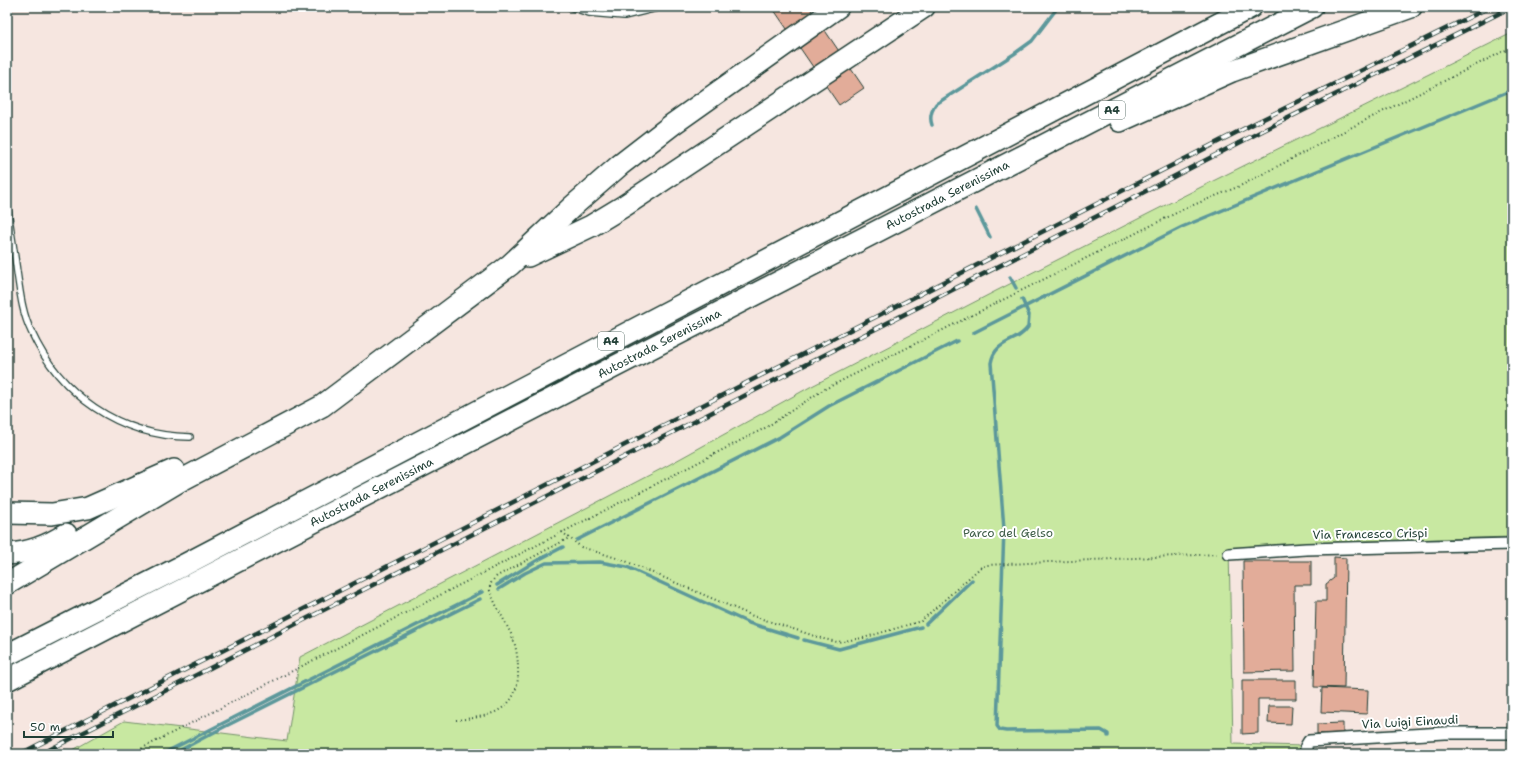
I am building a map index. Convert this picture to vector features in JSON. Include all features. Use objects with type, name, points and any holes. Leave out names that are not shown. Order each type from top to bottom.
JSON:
[{"type":"highway","points":[[7,584],[178,482],[322,406],[510,265],[620,166],[673,124],[838,7]]},
{"type":"highway","points":[[510,265],[591,226],[624,206],[924,7]]},
{"type":"highway","points":[[1214,26],[1241,7]]},
{"type":"highway","name":"Autostrada Serenissima","points":[[7,655],[215,549],[1251,7]]},
{"type":"highway","name":"Autostrada Serenissima","points":[[7,680],[1312,7]]},
{"type":"highway","points":[[913,213],[1232,71],[1411,7]]},
{"type":"highway","points":[[7,554],[19,553],[53,542],[174,470],[395,351]]},
{"type":"highway","points":[[7,513],[52,514],[88,508],[174,470]]},
{"type":"street","name":"Via Francesco Crispi","points":[[1229,554],[1306,549],[1512,544]]},
{"type":"street","name":"Via Luigi Einaudi","points":[[1306,754],[1306,746],[1310,741],[1444,733],[1512,733]]},
{"type":"lane","points":[[570,7],[589,13],[624,16],[661,7]]},
{"type":"lane","points":[[7,203],[22,301],[30,330],[46,358],[64,383],[88,404],[115,420],[144,431],[176,437],[190,437]]},
{"type":"path","points":[[131,754],[765,428],[823,390],[1186,208],[1240,186],[1354,126],[1512,47]]},
{"type":"path","points":[[562,532],[580,547],[623,560],[753,616],[837,642],[862,638],[921,621],[981,567],[1010,563],[1229,554]]},
{"type":"path","points":[[456,720],[474,719],[504,708],[513,699],[517,689],[518,675],[516,649],[512,637],[490,591],[490,584],[492,580],[569,538]]},
{"type":"green space","name":"Parco del Gelso","points":[[1512,33],[1512,537],[1337,542],[1229,548],[1233,744],[1303,746],[1303,754],[66,754],[124,721],[287,741],[300,657],[663,468],[810,387],[994,292],[1213,181]]},
{"type":"building","points":[[772,7],[809,7],[864,88],[839,105]]},
{"type":"building","points":[[1334,557],[1346,558],[1344,688],[1314,687],[1316,601],[1326,601],[1326,584],[1334,578]]},
{"type":"building","points":[[1243,561],[1311,561],[1311,585],[1294,585],[1295,671],[1244,672]]},
{"type":"building","points":[[1242,680],[1296,680],[1296,699],[1258,699],[1258,733],[1242,734]]},
{"type":"building","points":[[1322,688],[1368,690],[1367,714],[1321,712]]},
{"type":"building","points":[[1269,706],[1292,706],[1291,724],[1268,723]]},
{"type":"building","points":[[1343,723],[1343,733],[1317,734],[1317,724]]},
{"type":"waterway","points":[[932,125],[931,114],[936,104],[1032,41],[1058,7]]},
{"type":"waterway","points":[[973,333],[1182,227],[1512,90]]},
{"type":"waterway","points":[[976,209],[990,237]]},
{"type":"waterway","points":[[1010,277],[1016,288]]},
{"type":"waterway","points":[[1022,299],[1029,315],[1028,327],[1018,336],[997,350],[993,355],[991,363],[1004,529],[997,726],[1000,730],[1006,731],[1101,730],[1108,734],[1108,736]]},
{"type":"waterway","points":[[577,540],[780,437],[829,406],[957,341]]},
{"type":"waterway","points":[[497,585],[536,561],[563,547]]},
{"type":"waterway","points":[[499,589],[525,573],[546,563],[600,562],[627,567],[749,623],[798,638]]},
{"type":"waterway","points":[[926,624],[972,580]]},
{"type":"waterway","points":[[162,754],[482,592]]},
{"type":"waterway","points":[[173,754],[480,599]]},
{"type":"waterway","points":[[804,640],[839,649],[921,627]]},
{"type":"railway","points":[[20,754],[1255,123],[1490,7]]},
{"type":"railway","points":[[41,754],[1262,131],[1512,7]]}]
